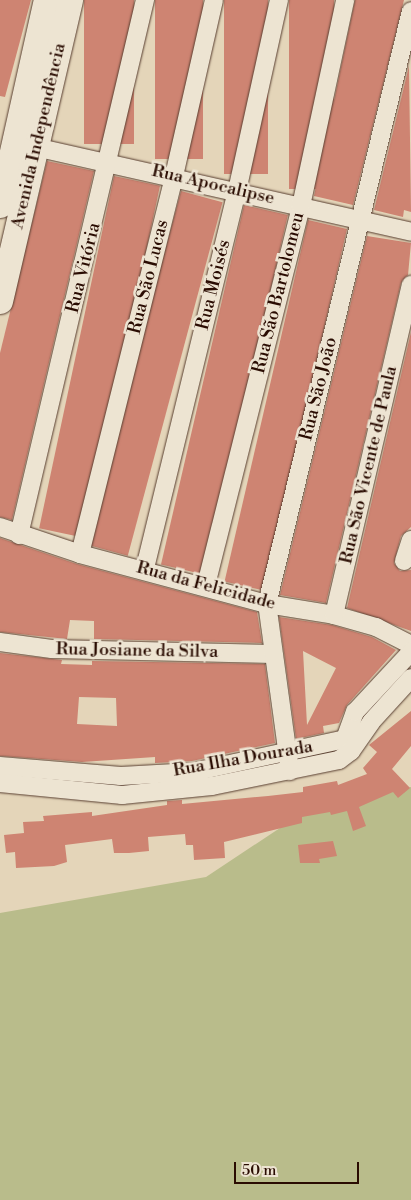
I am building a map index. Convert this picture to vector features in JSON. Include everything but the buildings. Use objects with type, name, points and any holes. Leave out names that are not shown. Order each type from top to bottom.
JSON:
[{"type":"main road","name":"Avenida Independência","points":[[0,301],[26,144],[46,0]]},
{"type":"main road","name":"Avenida Independência","points":[[0,205],[26,144],[70,0]]},
{"type":"street","name":"Rua Vitória","points":[[19,535],[110,161],[145,0]]},
{"type":"street","name":"Rua São Lucas","points":[[80,554],[174,176],[214,0]]},
{"type":"street","name":"Rua Moisés","points":[[146,568],[237,191],[279,0]]},
{"type":"street","name":"Rua São Bartolomeu","points":[[206,585],[301,206],[345,0]]},
{"type":"street","name":"Rua São João","points":[[289,762],[267,604],[411,11]]},
{"type":"street","name":"Rua Apocalipse","points":[[26,144],[110,161],[411,232]]},
{"type":"street","name":"Rua São Vicente de Paula","points":[[334,615],[411,285]]},
{"type":"street","name":"Rua da Felicidade","points":[[0,527],[19,535],[80,554],[146,568],[267,604],[334,615],[376,627],[411,645]]},
{"type":"street","points":[[404,561],[411,540]]},
{"type":"street","name":"Rua Josiane da Silva","points":[[0,642],[52,649],[274,654]]},
{"type":"street","name":"Rua Ilha Dourada","points":[[0,784],[122,795],[212,786],[289,762],[345,739],[355,712],[411,652]]},
{"type":"street","name":"Rua Ilha Dourada","points":[[0,766],[121,776],[193,772],[289,762],[338,760],[351,751],[366,728],[411,678]]},
{"type":"street","points":[[355,712],[366,728]]},
{"type":"street","points":[[121,776],[122,795]]},
{"type":"green space","points":[[411,787],[411,1200],[0,1200],[0,913],[206,877],[298,816]]}]
